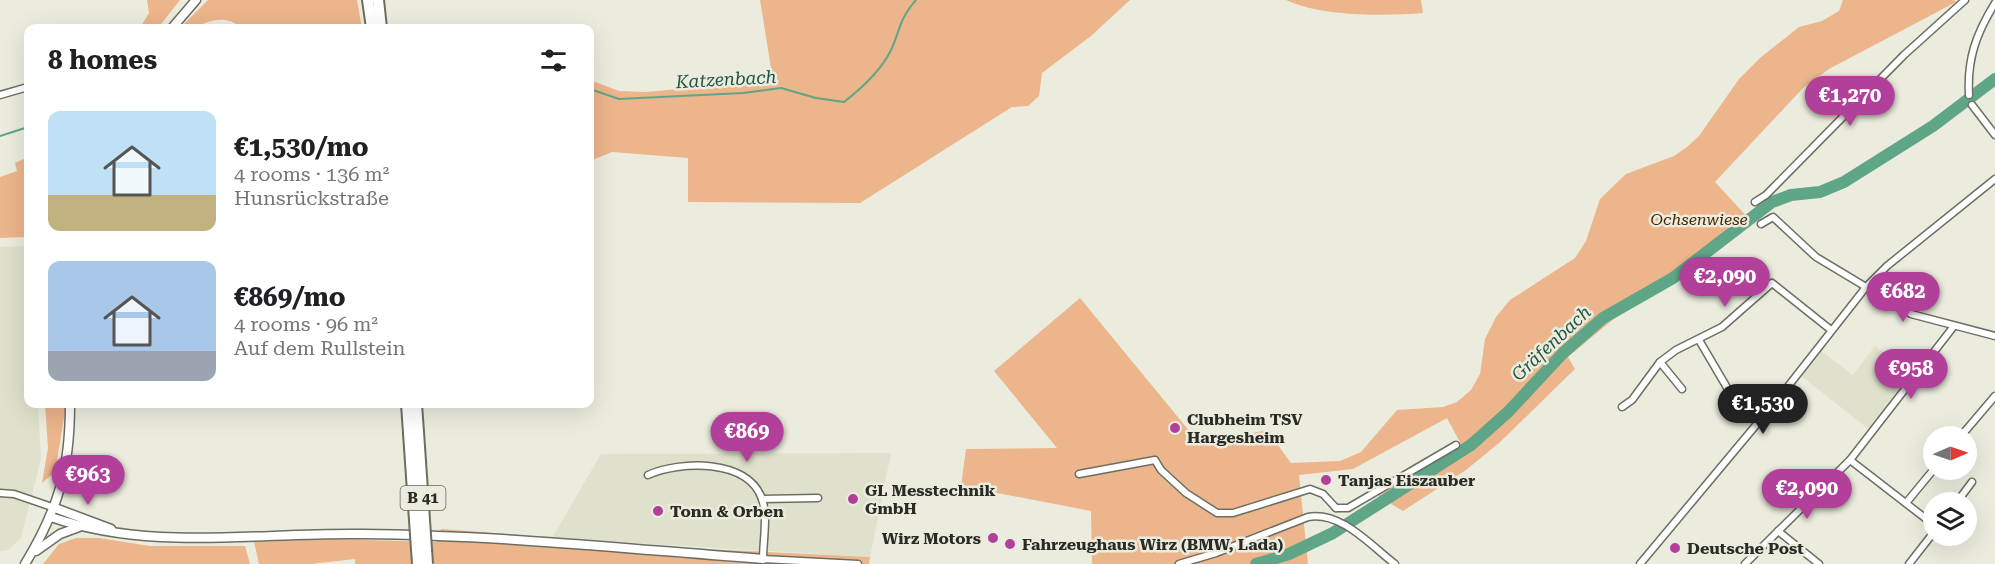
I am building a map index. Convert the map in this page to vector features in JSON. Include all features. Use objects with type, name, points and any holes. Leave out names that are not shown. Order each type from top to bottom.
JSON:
[{"type":"highway","points":[[368,0],[371,24]]},
{"type":"highway","points":[[378,0],[381,24]]},
{"type":"highway","name":"B 41","points":[[408,408],[413,433],[427,564]]},
{"type":"highway","name":"B 41","points":[[416,408],[413,433],[418,564]]},
{"type":"street","points":[[175,24],[196,0]]},
{"type":"street","points":[[1755,202],[1766,195],[1965,0]]},
{"type":"street","points":[[1969,95],[1968,64],[1976,38],[1995,3]]},
{"type":"street","points":[[0,95],[24,88]]},
{"type":"street","points":[[1972,105],[1995,135]]},
{"type":"street","points":[[1640,564],[1782,394],[1866,287],[1887,266],[1995,179]]},
{"type":"street","points":[[1761,224],[1773,217],[1816,257],[1911,314],[1995,336]]},
{"type":"street","points":[[1622,407],[1632,400],[1660,362],[1676,350],[1722,327],[1772,283],[1831,330]]},
{"type":"street","points":[[1745,564],[1850,460],[1954,326]]},
{"type":"street","points":[[1699,340],[1729,391]]},
{"type":"street","points":[[1660,362],[1682,389]]},
{"type":"street","points":[[1970,426],[1995,396]]},
{"type":"street","points":[[25,564],[55,508],[69,449],[70,408]]},
{"type":"street","points":[[1079,474],[1155,460],[1161,470],[1186,493],[1217,513],[1233,513],[1310,489],[1323,494],[1336,508],[1348,508],[1456,446]]},
{"type":"street","points":[[1850,460],[1923,516]]},
{"type":"street","points":[[648,475],[665,468],[725,467],[745,476],[762,499],[763,559]]},
{"type":"street","points":[[1906,503],[1925,480]]},
{"type":"street","points":[[1964,492],[1972,482]]},
{"type":"street","points":[[0,493],[14,494],[131,534]]},
{"type":"street","points":[[762,499],[818,498]]},
{"type":"street","points":[[1335,519],[1336,508]]},
{"type":"street","points":[[51,517],[79,527],[175,537],[362,534],[448,537],[858,564]]},
{"type":"street","points":[[1179,564],[1232,547],[1308,517],[1335,519],[1394,564]]},
{"type":"street","points":[[31,555],[60,534],[79,527]]},
{"type":"street","points":[[1778,531],[1819,564]]},
{"type":"street","points":[[1909,564],[1923,546]]},
{"type":"shaded area","points":[[24,246],[24,408],[38,408],[41,459],[21,538],[8,550],[0,551],[0,247]]},
{"type":"shaded area","points":[[1875,346],[1913,376],[1871,431],[1800,375],[1820,350],[1853,375]]},
{"type":"shaded area","points":[[891,453],[870,557],[552,538],[601,454]]},
{"type":"green space","points":[[147,0],[180,0],[161,24],[142,24],[149,13]]},
{"type":"green space","points":[[208,0],[357,0],[361,24],[235,24],[219,20],[201,24],[184,24]]},
{"type":"green space","points":[[760,0],[1130,0],[1091,36],[1042,73],[1039,96],[1028,106],[1012,107],[860,203],[688,202],[688,158],[612,152],[594,159],[594,82],[619,91],[646,92],[773,80]]},
{"type":"green space","points":[[1286,0],[1421,0],[1423,13],[1353,14],[1317,10]]},
{"type":"green space","name":"Ochsenwiese","points":[[1843,0],[1954,0],[1956,2],[1829,69],[1804,87],[1715,182],[1751,221],[1675,283],[1622,312],[1568,357],[1575,369],[1499,443],[1466,470],[1403,511],[1378,496],[1462,446],[1447,418],[1353,469],[1299,475],[1308,564],[1092,564],[1091,511],[961,486],[966,449],[1057,448],[994,371],[1080,298],[1200,444],[1267,430],[1291,463],[1340,461],[1361,452],[1397,410],[1443,407],[1457,402],[1471,390],[1480,374],[1485,339],[1496,317],[1510,300],[1575,258],[1586,241],[1600,199],[1626,174],[1674,156],[1687,147],[1699,136],[1739,79],[1760,58],[1799,27],[1822,21],[1839,11]]},
{"type":"green space","points":[[24,159],[24,237],[0,238],[0,177],[17,171],[15,163]]},
{"type":"green space","points":[[45,408],[65,408],[55,472],[42,483],[48,448]]},
{"type":"green space","points":[[441,529],[686,548],[870,557],[869,564],[355,564],[355,559],[311,564],[259,564],[254,542],[329,539],[437,542]]},
{"type":"green space","points":[[76,538],[99,538],[150,546],[245,546],[250,564],[43,564],[59,544]]},
{"type":"waterway","name":"Katzenbach","points":[[594,90],[619,99],[743,93],[781,88],[816,98],[844,102],[882,65],[891,50],[903,18],[916,0]]},
{"type":"waterway","name":"Gräfenbach","points":[[1256,564],[1289,554],[1333,533],[1471,445],[1508,412],[1563,353],[1603,318],[1673,278],[1772,202],[1791,195],[1820,192],[1844,182],[1933,126],[1995,79]]},
{"type":"waterway","name":"Katzenbach","points":[[0,136],[24,128]]},
{"type":"place","name":"Clubheim TSV Hargesheim","points":[[1175,428]]},
{"type":"place","name":"Tanjas Eiszauber","points":[[1326,480]]},
{"type":"place","name":"GL Messtechnik GmbH","points":[[853,499]]},
{"type":"place","name":"Tonn & Orben","points":[[658,511]]},
{"type":"place","name":"Wirz Motors","points":[[993,538]]},
{"type":"place","name":"Fahrzeughaus Wirz (BMW, Lada)","points":[[1010,544]]},
{"type":"place","name":"Deutsche Post","points":[[1675,548]]}]
